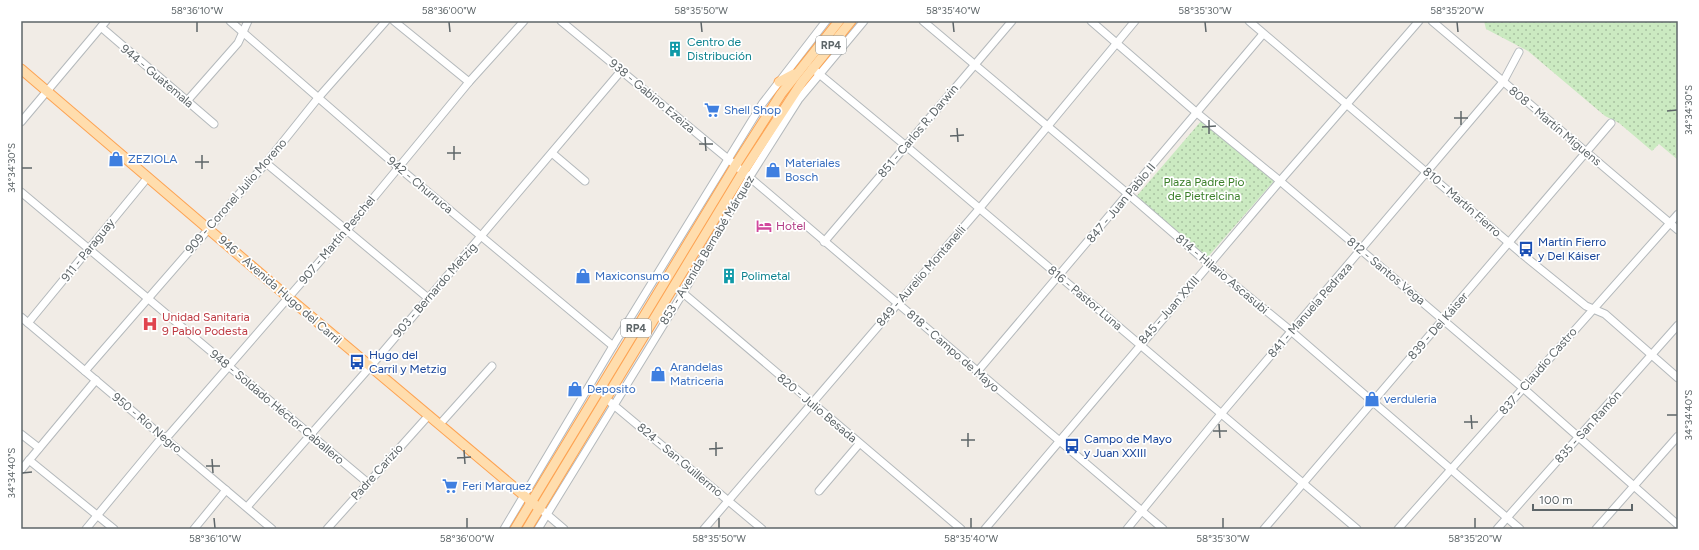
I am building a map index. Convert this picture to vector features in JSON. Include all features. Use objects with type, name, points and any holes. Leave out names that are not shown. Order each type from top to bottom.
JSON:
[{"type":"main road","name":"853 - Avenida Bernabé Márquez","points":[[515,529],[528,499],[597,393],[732,162],[797,72],[839,21]]},
{"type":"main road","name":"853 - Avenida Bernabé Márquez","points":[[527,529],[544,512],[610,402],[673,287],[746,175],[790,98],[815,71],[851,21]]},
{"type":"main road","name":"946 - Avenida Hugo del Carril","points":[[21,68],[370,367],[544,512]]},
{"type":"main road","points":[[779,82],[797,72]]},
{"type":"street","points":[[21,122],[106,21]]},
{"type":"street","name":"942 - Churruca","points":[[230,21],[398,167],[613,346]]},
{"type":"street","points":[[187,101],[238,43],[242,31],[248,21]]},
{"type":"street","name":"909 - Coronel Julio Moreno","points":[[85,371],[266,163],[318,98],[386,21]]},
{"type":"street","points":[[394,21],[469,82]]},
{"type":"street","name":"907 - Martín Peschel","points":[[86,529],[158,442],[169,435],[289,298],[469,82],[524,21]]},
{"type":"street","name":"938 - Gabino Ezeiza","points":[[562,21],[746,175]]},
{"type":"street","name":"853 - Avenida Bernabé Márquez","points":[[504,529],[528,499],[613,346],[732,162],[762,104],[826,21]]},
{"type":"street","name":"853 - Avenida Bernabé Márquez","points":[[815,71],[864,21]]},
{"type":"street","name":"814 - Hilario Ascasubi","points":[[923,21],[1209,264],[1291,331],[1520,529]]},
{"type":"street","name":"851 - Carlos R. Darwin","points":[[824,242],[1012,21]]},
{"type":"street","name":"812 - Santos Vega","points":[[1091,21],[1197,113],[1280,180],[1444,320],[1678,525]]},
{"type":"street","name":"849 - Aurelio Montanelli","points":[[704,529],[979,209],[1135,21]]},
{"type":"street","name":"810 - Martín Fierro","points":[[1248,21],[1509,243],[1586,306],[1592,310],[1605,314],[1678,378]]},
{"type":"street","name":"845 - Juan XXIII","points":[[985,529],[1280,180],[1419,21]]},
{"type":"street","name":"808 - Martín Miguens","points":[[1432,21],[1678,230]]},
{"type":"street","name":"944 - Guatemala","points":[[101,27],[214,124]]},
{"type":"street","name":"847 - Juan Pablo II","points":[[977,372],[1059,277],[1263,34]]},
{"type":"street","name":"841 - Manuela Pedraza","points":[[1127,529],[1143,512],[1221,414],[1362,250],[1503,82],[1518,52]]},
{"type":"street","name":"903 - Bernardo Metzig","points":[[247,507],[370,367],[621,71]]},
{"type":"street","name":"816 - Pastor Luna","points":[[815,71],[906,146],[1357,529]]},
{"type":"street","name":"839 - Del Káiser","points":[[1264,529],[1611,123]]},
{"type":"street","points":[[552,153],[585,181]]},
{"type":"street","points":[[266,163],[428,298]]},
{"type":"street","name":"853 - Avenida Bernabé Márquez","points":[[610,402],[682,293],[746,175]]},
{"type":"street","name":"818 - Campo de Mayo","points":[[746,175],[1163,529]]},
{"type":"street","name":"911 - Paraguay","points":[[24,321],[89,248],[148,177]]},
{"type":"street","name":"948 - Soldado Héctor Caballero","points":[[21,192],[368,483]]},
{"type":"street","name":"837 - Claudio Castro","points":[[1398,529],[1678,214]]},
{"type":"street","name":"820 - Julio Besada","points":[[673,287],[961,529]]},
{"type":"street","name":"950 - Río Negro","points":[[24,321],[272,529]]},
{"type":"street","name":"835 - San Ramón","points":[[1497,529],[1678,325]]},
{"type":"street","points":[[440,424],[492,366]]},
{"type":"street","points":[[21,470],[96,380]]},
{"type":"street","name":"824 - San Guillermo","points":[[597,393],[610,402],[762,529]]},
{"type":"street","name":"Padre Carizio","points":[[327,529],[428,415]]},
{"type":"street","points":[[21,434],[40,448]]},
{"type":"street","points":[[1596,529],[1678,436]]},
{"type":"street","points":[[819,491],[859,444]]},
{"type":"street","points":[[29,460],[114,529]]},
{"type":"street","points":[[194,529],[226,490]]},
{"type":"street","points":[[544,512],[564,529]]},
{"type":"street","name":"853 - Avenida Bernabé Márquez","points":[[538,529],[544,512]]},
{"type":"green space","points":[[1484,21],[1678,21],[1678,160],[1659,144],[1652,151],[1619,123],[1605,116],[1528,51],[1486,29]]},
{"type":"green space","name":"Plaza Padre Pio de Pietrelcina","points":[[1202,120],[1274,181],[1206,259],[1135,198]]},
{"type":"place","name":"Centro de Distribución","points":[[675,49]]},
{"type":"place","name":"Shell Shop","points":[[712,110]]},
{"type":"place","name":"ZEZIOLA","points":[[116,159]]},
{"type":"place","name":"Materiales Bosch","points":[[773,170]]},
{"type":"place","name":"Hotel","points":[[764,226]]},
{"type":"place","name":"Martín Fierro y Del Káiser","points":[[1526,249]]},
{"type":"place","name":"Maxiconsumo","points":[[583,276]]},
{"type":"place","name":"Polimetal","points":[[729,276]]},
{"type":"place","name":"Unidad Sanitaria 9 Pablo Podesta","points":[[150,324]]},
{"type":"place","name":"Hugo del Carril y Metzig","points":[[357,362]]},
{"type":"place","name":"Arandelas Matriceria","points":[[658,374]]},
{"type":"place","name":"Deposito","points":[[575,389]]},
{"type":"place","name":"verduleria","points":[[1372,399]]},
{"type":"place","name":"Campo de Mayo y Juan XXIII","points":[[1072,446]]},
{"type":"place","name":"Feri Marquez","points":[[450,486]]}]
